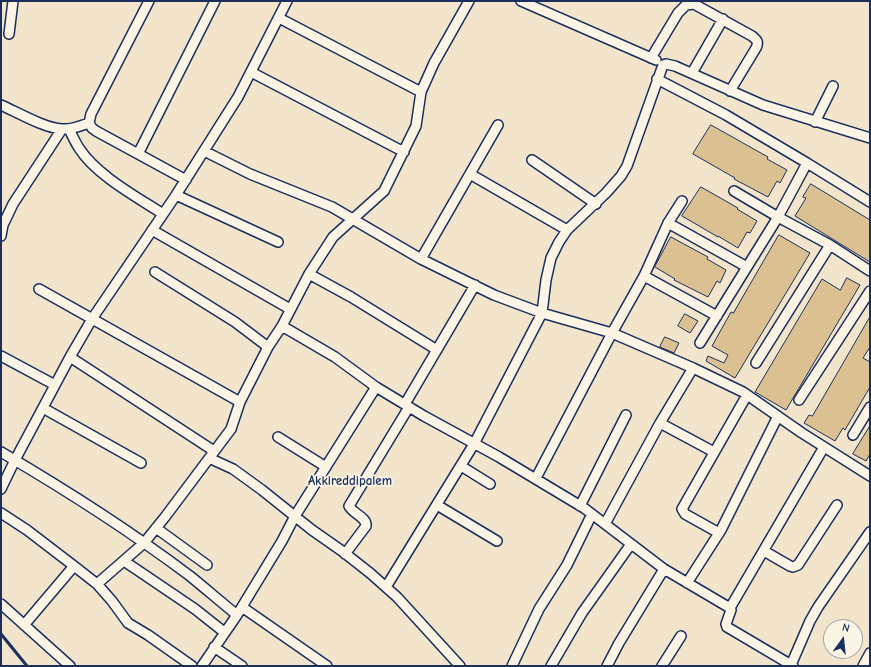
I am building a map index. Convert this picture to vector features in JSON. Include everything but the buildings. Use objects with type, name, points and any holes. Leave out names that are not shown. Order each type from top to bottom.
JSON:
[{"type":"street","points":[[9,34],[13,1]]},
{"type":"street","points":[[149,1],[91,114],[89,123],[96,131],[186,180]]},
{"type":"street","points":[[138,154],[216,1]]},
{"type":"street","points":[[1,489],[70,356],[92,319],[186,180],[238,97],[287,1]]},
{"type":"street","points":[[97,584],[144,543],[230,429],[240,402],[268,347],[282,326],[309,274],[333,237],[384,191],[416,126],[421,92],[434,64],[469,1]]},
{"type":"street","points":[[521,1],[666,64],[692,73],[763,105],[870,138]]},
{"type":"street","points":[[652,58],[678,12],[686,5],[694,4],[757,40],[758,43],[730,91]]},
{"type":"street","points":[[279,18],[366,65],[421,92]]},
{"type":"street","points":[[692,73],[723,20]]},
{"type":"street","points":[[386,588],[474,444],[542,313],[546,280],[551,258],[558,242],[567,230],[596,204],[621,176],[627,166],[657,79],[661,69],[666,64]]},
{"type":"street","points":[[251,72],[404,152]]},
{"type":"street","points":[[657,79],[726,115],[870,202]]},
{"type":"street","points":[[815,122],[833,86]]},
{"type":"street","points":[[1,105],[52,127],[66,129],[89,123]]},
{"type":"street","points":[[421,259],[498,125]]},
{"type":"street","points":[[66,129],[78,148],[88,160],[121,187],[163,214]]},
{"type":"street","points":[[1,236],[5,220],[13,204],[66,129]]},
{"type":"street","points":[[204,151],[250,174],[324,203],[421,259],[494,295],[542,313],[612,333],[693,368],[747,395],[870,476]]},
{"type":"street","points":[[532,160],[596,204]]},
{"type":"street","points":[[700,343],[778,217],[807,163]]},
{"type":"street","points":[[470,174],[567,230]]},
{"type":"street","points":[[734,191],[830,246],[870,271]]},
{"type":"street","points":[[176,195],[278,242]]},
{"type":"street","points":[[536,478],[612,333],[644,276],[668,223],[682,201]]},
{"type":"street","points":[[668,223],[747,267]]},
{"type":"street","points":[[152,230],[290,310]]},
{"type":"street","points":[[756,363],[830,246]]},
{"type":"street","points":[[155,272],[235,322],[268,347]]},
{"type":"street","points":[[309,274],[351,297],[437,350]]},
{"type":"street","points":[[644,276],[717,316]]},
{"type":"street","points":[[345,554],[366,526],[365,521],[349,506],[474,285]]},
{"type":"street","points":[[39,289],[240,402]]},
{"type":"street","points":[[799,400],[870,291]]},
{"type":"street","points":[[282,326],[335,357],[376,387],[536,478],[592,514],[664,569],[730,608]]},
{"type":"street","points":[[1,356],[55,385]]},
{"type":"street","points":[[70,356],[211,455],[234,469],[370,573],[397,597],[460,666]]},
{"type":"street","points":[[605,524],[660,423],[693,368]]},
{"type":"street","points":[[202,666],[224,632],[240,611],[282,541],[295,516],[376,387]]},
{"type":"street","points":[[719,533],[685,514],[682,509],[747,395]]},
{"type":"street","points":[[853,435],[870,407]]},
{"type":"street","points":[[44,408],[141,463]]},
{"type":"street","points":[[580,506],[626,415]]},
{"type":"street","points":[[687,583],[719,533],[778,416]]},
{"type":"street","points":[[660,423],[714,452]]},
{"type":"street","points":[[278,437],[326,466]]},
{"type":"street","points":[[824,447],[730,608],[731,610],[726,624],[727,627],[792,665],[810,621],[818,607],[870,532]]},
{"type":"street","points":[[1,452],[144,543],[240,611],[273,627],[327,666]]},
{"type":"street","points":[[461,466],[490,484]]},
{"type":"street","points":[[437,505],[497,541]]},
{"type":"street","points":[[764,551],[790,566],[793,567],[798,565],[837,505]]},
{"type":"street","points":[[1,513],[33,534],[97,584],[128,623],[148,634],[192,666]]},
{"type":"street","points":[[512,666],[539,609],[567,565],[592,514]]},
{"type":"street","points":[[156,528],[207,565]]},
{"type":"street","points":[[551,666],[582,613],[631,544]]},
{"type":"street","points":[[124,561],[195,609],[224,632]]},
{"type":"street","points":[[24,625],[74,566]]},
{"type":"street","points":[[607,666],[619,643],[664,569]]},
{"type":"street","points":[[1,604],[70,666]]},
{"type":"street","points":[[662,666],[681,636]]},
{"type":"street","points":[[214,647],[242,666]]},
{"type":"street","points":[[863,666],[870,653]]},
{"type":"railway","points":[[1,634],[27,666]]},
{"type":"district","name":"Akkireddipalem","points":[[350,481]]}]
